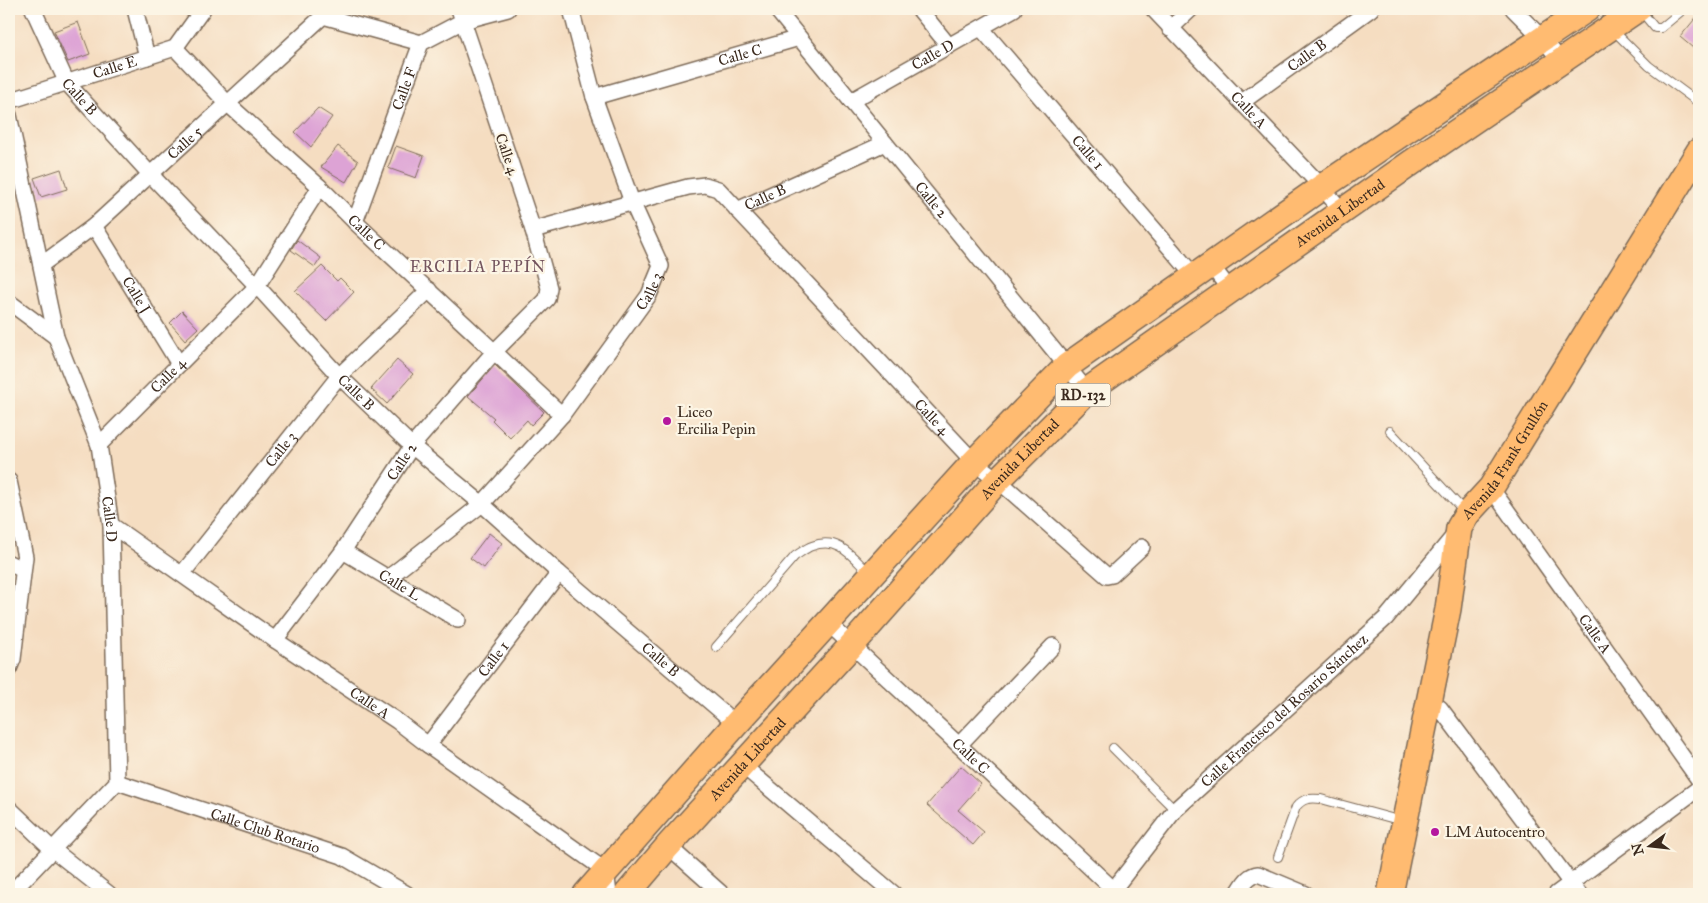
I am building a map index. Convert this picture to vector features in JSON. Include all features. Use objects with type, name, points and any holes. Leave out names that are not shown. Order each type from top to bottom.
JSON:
[{"type":"main road","name":"Avenida Libertad","points":[[586,894],[608,883],[736,724],[974,462],[1067,366],[1322,187],[1587,9]]},
{"type":"main road","name":"Avenida Libertad","points":[[627,894],[668,846],[851,646],[998,480],[1087,391],[1342,211],[1639,9]]},
{"type":"main road","name":"Avenida Frank Grullón","points":[[1390,894],[1448,609],[1463,521],[1491,488],[1699,151]]},
{"type":"street","name":"Calle B","points":[[33,9],[66,82],[339,376],[412,446],[482,504],[559,573],[736,724]]},
{"type":"street","points":[[135,9],[147,57]]},
{"type":"street","points":[[175,48],[203,9]]},
{"type":"street","points":[[322,12],[421,43],[461,15],[508,9]]},
{"type":"street","name":"Calle 3","points":[[388,578],[482,504],[562,415],[649,295],[661,266],[632,202],[594,97],[571,9]]},
{"type":"street","name":"Calle 2","points":[[776,9],[1087,391]]},
{"type":"street","points":[[919,9],[949,46]]},
{"type":"street","name":"Calle D","points":[[851,101],[1014,9]]},
{"type":"street","name":"Calle A","points":[[1153,9],[1322,187],[1342,211]]},
{"type":"street","points":[[1170,28],[1191,9]]},
{"type":"street","name":"Calle B","points":[[1242,102],[1371,9]]},
{"type":"street","points":[[1513,9],[1543,39],[1561,61]]},
{"type":"street","name":"Calle 5","points":[[41,264],[94,226],[228,104],[322,12]]},
{"type":"street","name":"Calle 4","points":[[461,15],[533,230],[549,288],[547,299]]},
{"type":"street","name":"Calle 1","points":[[982,28],[1203,271],[1230,290]]},
{"type":"street","name":"Calle C","points":[[594,97],[800,38]]},
{"type":"street","name":"Calle F","points":[[355,222],[421,43]]},
{"type":"street","name":"Calle E","points":[[9,101],[175,48]]},
{"type":"street","name":"Calle C","points":[[175,48],[228,104],[320,187],[562,415]]},
{"type":"street","name":"Calle D","points":[[9,115],[56,337],[99,445],[111,525],[117,782]]},
{"type":"street","name":"Calle B","points":[[533,230],[688,187],[704,185],[718,189],[737,210],[885,143]]},
{"type":"street","name":"Calle 4","points":[[99,445],[257,286],[320,187]]},
{"type":"street","name":"Calle 4","points":[[737,210],[974,462],[998,480],[1107,576],[1112,576],[1142,547]]},
{"type":"street","name":"Calle J","points":[[94,226],[180,364]]},
{"type":"street","name":"Calle 3","points":[[182,574],[339,376],[429,290]]},
{"type":"street","name":"Calle 2","points":[[276,640],[343,550],[412,446],[494,352],[547,299]]},
{"type":"street","points":[[9,302],[56,337]]},
{"type":"street","points":[[9,480],[25,557],[10,661]]},
{"type":"street","name":"Calle A","points":[[1491,488],[1699,780]]},
{"type":"street","name":"Calle Francisco del Rosario Sánchez","points":[[1111,892],[1175,810],[1386,618],[1463,521]]},
{"type":"street","name":"Calle A","points":[[111,525],[396,721],[608,883]]},
{"type":"street","name":"Calle L","points":[[343,550],[458,620]]},
{"type":"street","points":[[9,563],[23,570]]},
{"type":"street","name":"Calle 1","points":[[428,745],[559,573]]},
{"type":"street","name":"Calle C","points":[[828,623],[959,745],[1111,892]]},
{"type":"street","points":[[959,745],[1053,646]]},
{"type":"street","points":[[1428,700],[1440,708],[1575,888]]},
{"type":"street","points":[[742,765],[894,894]]},
{"type":"street","points":[[10,894],[117,782]]},
{"type":"street","name":"Calle Club Rotario","points":[[117,782],[342,856],[407,894]]},
{"type":"street","points":[[1556,894],[1575,888],[1699,788]]},
{"type":"street","points":[[9,808],[52,849],[109,894]]},
{"type":"street","points":[[668,846],[722,894]]},
{"type":"street","points":[[1237,894],[1252,875],[1258,874],[1306,894]]},
{"type":"lane","points":[[1639,9],[1655,28],[1661,28],[1684,9]]},
{"type":"lane","points":[[1611,28],[1650,66],[1699,103]]},
{"type":"lane","points":[[1390,431],[1463,521]]},
{"type":"lane","points":[[716,647],[795,556],[812,546],[830,543],[846,549],[872,575]]},
{"type":"lane","points":[[1113,748],[1175,810]]},
{"type":"lane","points":[[1278,857],[1296,807],[1300,802],[1309,798],[1321,798],[1404,821]]},
{"type":"building","points":[[1699,14],[1699,53],[1680,37]]},
{"type":"building","points":[[78,22],[90,54],[68,62],[54,31]]},
{"type":"building","points":[[318,108],[332,117],[311,147],[295,132]]},
{"type":"building","points":[[338,146],[358,161],[346,182],[321,167]]},
{"type":"building","points":[[396,146],[424,156],[416,178],[388,168]]},
{"type":"building","points":[[61,169],[67,189],[41,197],[34,178]]},
{"type":"building","points":[[297,240],[321,258],[315,267],[291,250]]},
{"type":"building","points":[[322,266],[337,281],[340,278],[354,292],[326,321],[295,291]]},
{"type":"building","points":[[182,311],[198,328],[185,340],[170,323]]},
{"type":"building","points":[[397,360],[413,374],[387,404],[371,389]]},
{"type":"building","points":[[495,365],[544,412],[531,425],[527,420],[510,438],[492,420],[494,418],[468,396]]},
{"type":"building","points":[[489,533],[502,543],[484,568],[470,558]]},
{"type":"building","points":[[961,766],[981,784],[958,810],[984,832],[973,845],[927,805]]},
{"type":"place","name":"Liceo Ercilia Pepin","points":[[667,421]]},
{"type":"place","name":"LM Autocentro","points":[[1435,832]]},
{"type":"district","name":"ERCILIA PEPÍN","points":[[478,266]]}]
